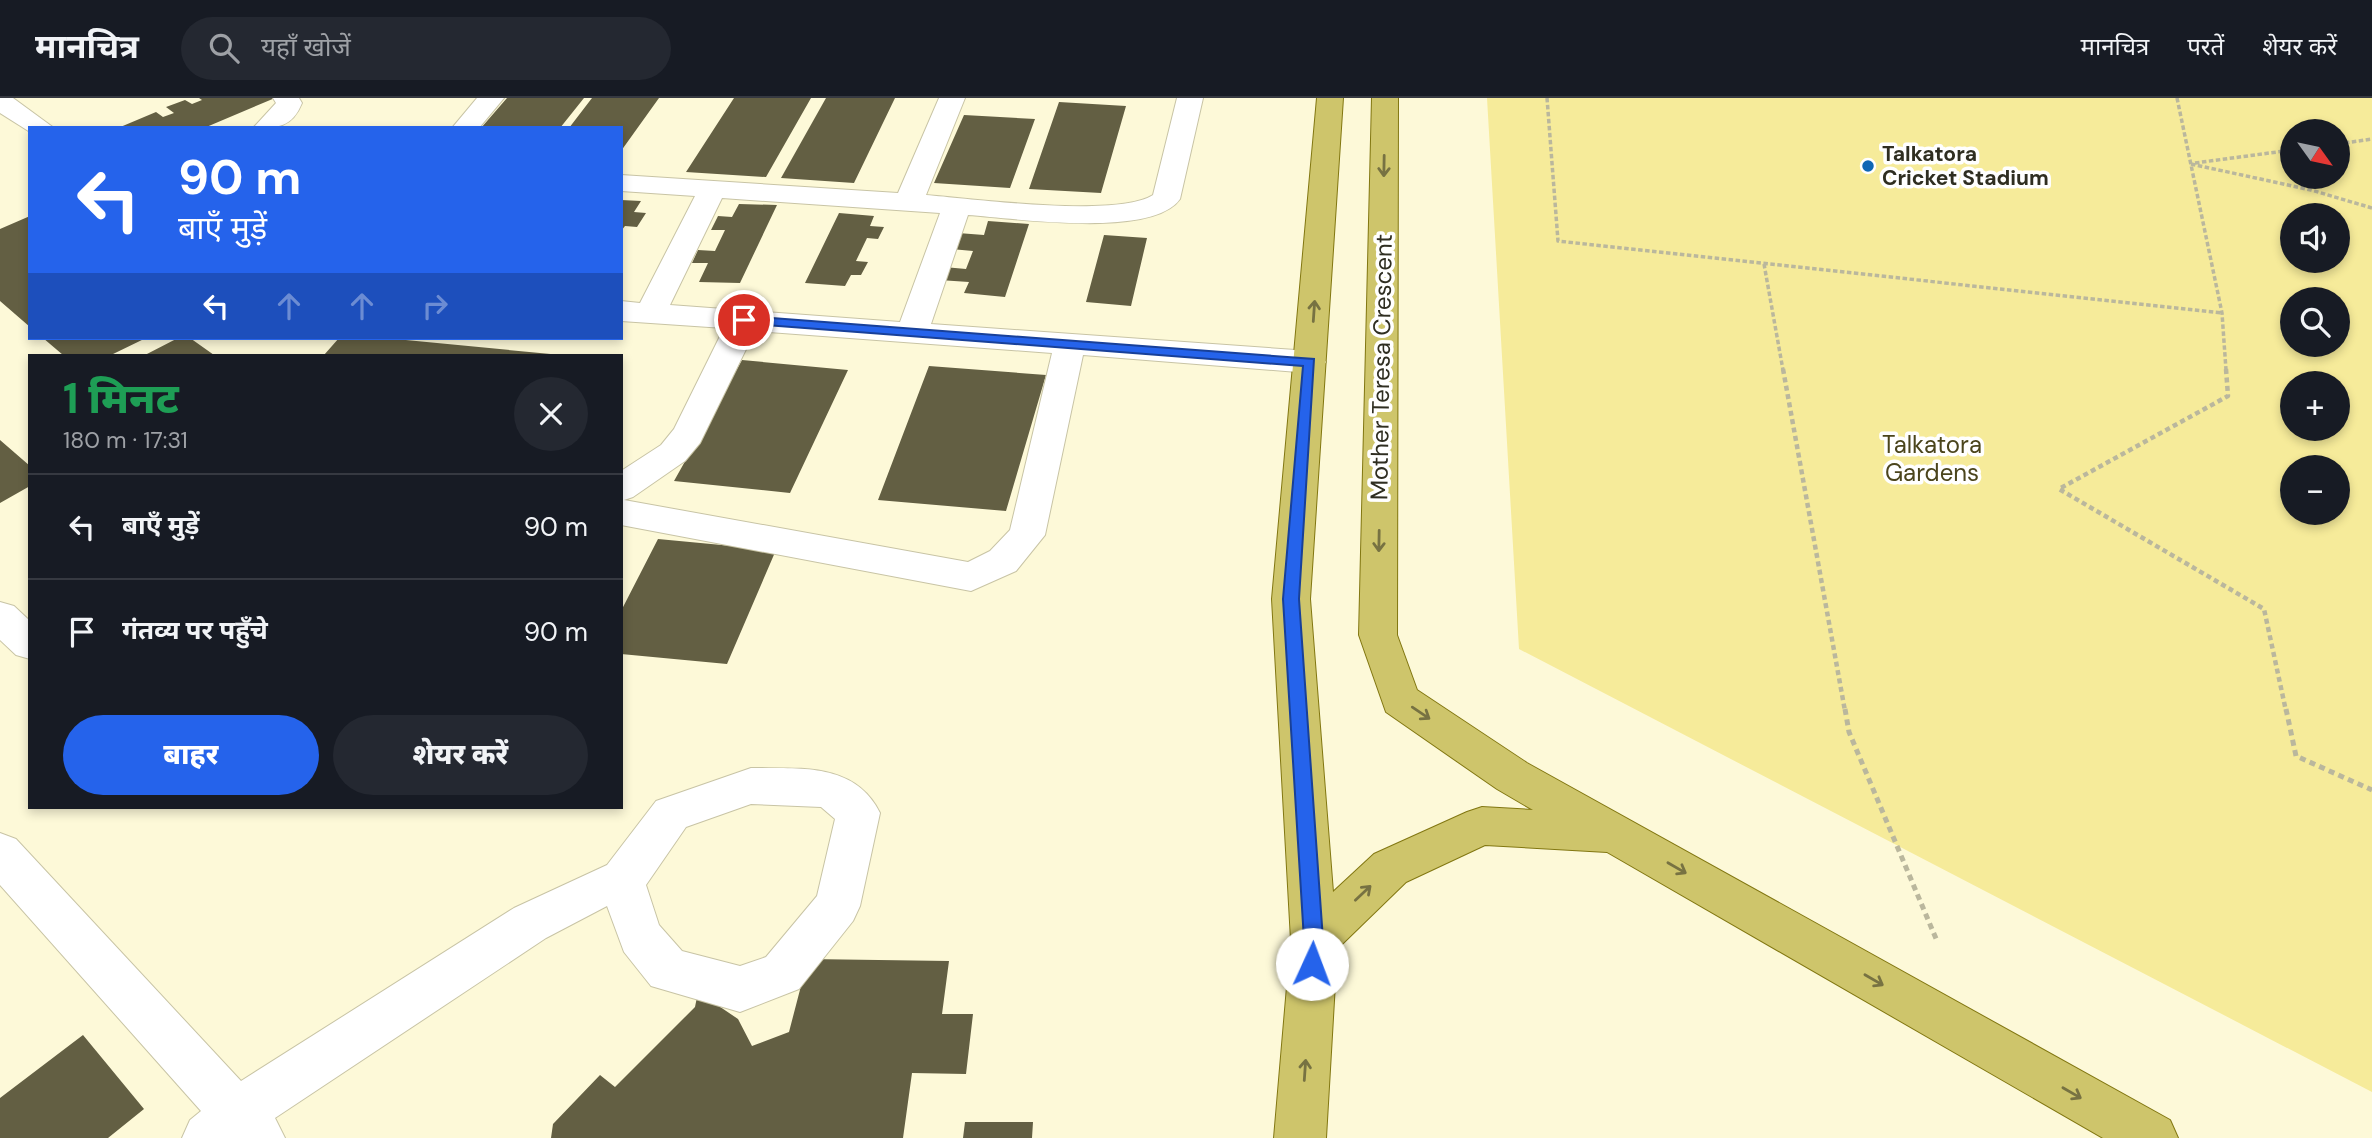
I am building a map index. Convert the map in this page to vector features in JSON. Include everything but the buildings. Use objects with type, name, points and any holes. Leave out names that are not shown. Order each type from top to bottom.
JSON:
[{"type":"main road","points":[[1300,1138],[1314,940],[1291,599],[1330,98]]},
{"type":"main road","name":"Mother Teresa Crescent","points":[[1385,98],[1378,635],[1401,700],[1512,776],[1617,834]]},
{"type":"main road","points":[[1314,940],[1390,868],[1482,826],[1617,834],[2152,1138]]},
{"type":"street","points":[[269,126],[285,113],[289,103],[286,98]]},
{"type":"street","points":[[467,126],[491,98]]},
{"type":"street","points":[[909,202],[952,98]]},
{"type":"street","points":[[623,183],[1089,215],[1134,213],[1154,208],[1166,199],[1190,98]]},
{"type":"street","points":[[0,101],[38,126]]},
{"type":"street","points":[[713,189],[636,312],[1310,362]]},
{"type":"street","points":[[912,332],[957,206]]},
{"type":"street","points":[[623,487],[673,453],[688,435],[744,320]]},
{"type":"street","points":[[623,512],[971,577],[1003,561],[1027,535],[1070,343]]},
{"type":"street","points":[[0,617],[28,642]]},
{"type":"street","points":[[0,853],[235,1130],[530,923],[598,888],[622,881],[671,814],[751,786],[830,789],[858,813],[837,906],[782,973],[740,989],[668,970],[640,937],[622,881]]},
{"type":"path","points":[[1548,98],[1558,241],[2222,313]]},
{"type":"path","points":[[2177,98],[2222,313],[2228,396],[2059,489],[2264,609],[2296,756],[2372,790]]},
{"type":"path","points":[[2350,143],[2371,140]]},
{"type":"path","points":[[2191,164],[2280,152]]},
{"type":"path","points":[[2191,164],[2311,190],[2372,208]]},
{"type":"path","points":[[1764,264],[1849,732],[1937,941]]},
{"type":"green space","name":"Talkatora Gardens","points":[[1487,98],[2372,98],[2372,1092],[1519,649]]},
{"type":"place","name":"Talkatora Cricket Stadium","points":[[1868,166]]},
{"type":"route","points":[[744,320],[1310,362],[1291,599],[1314,940],[1312,964]]}]
